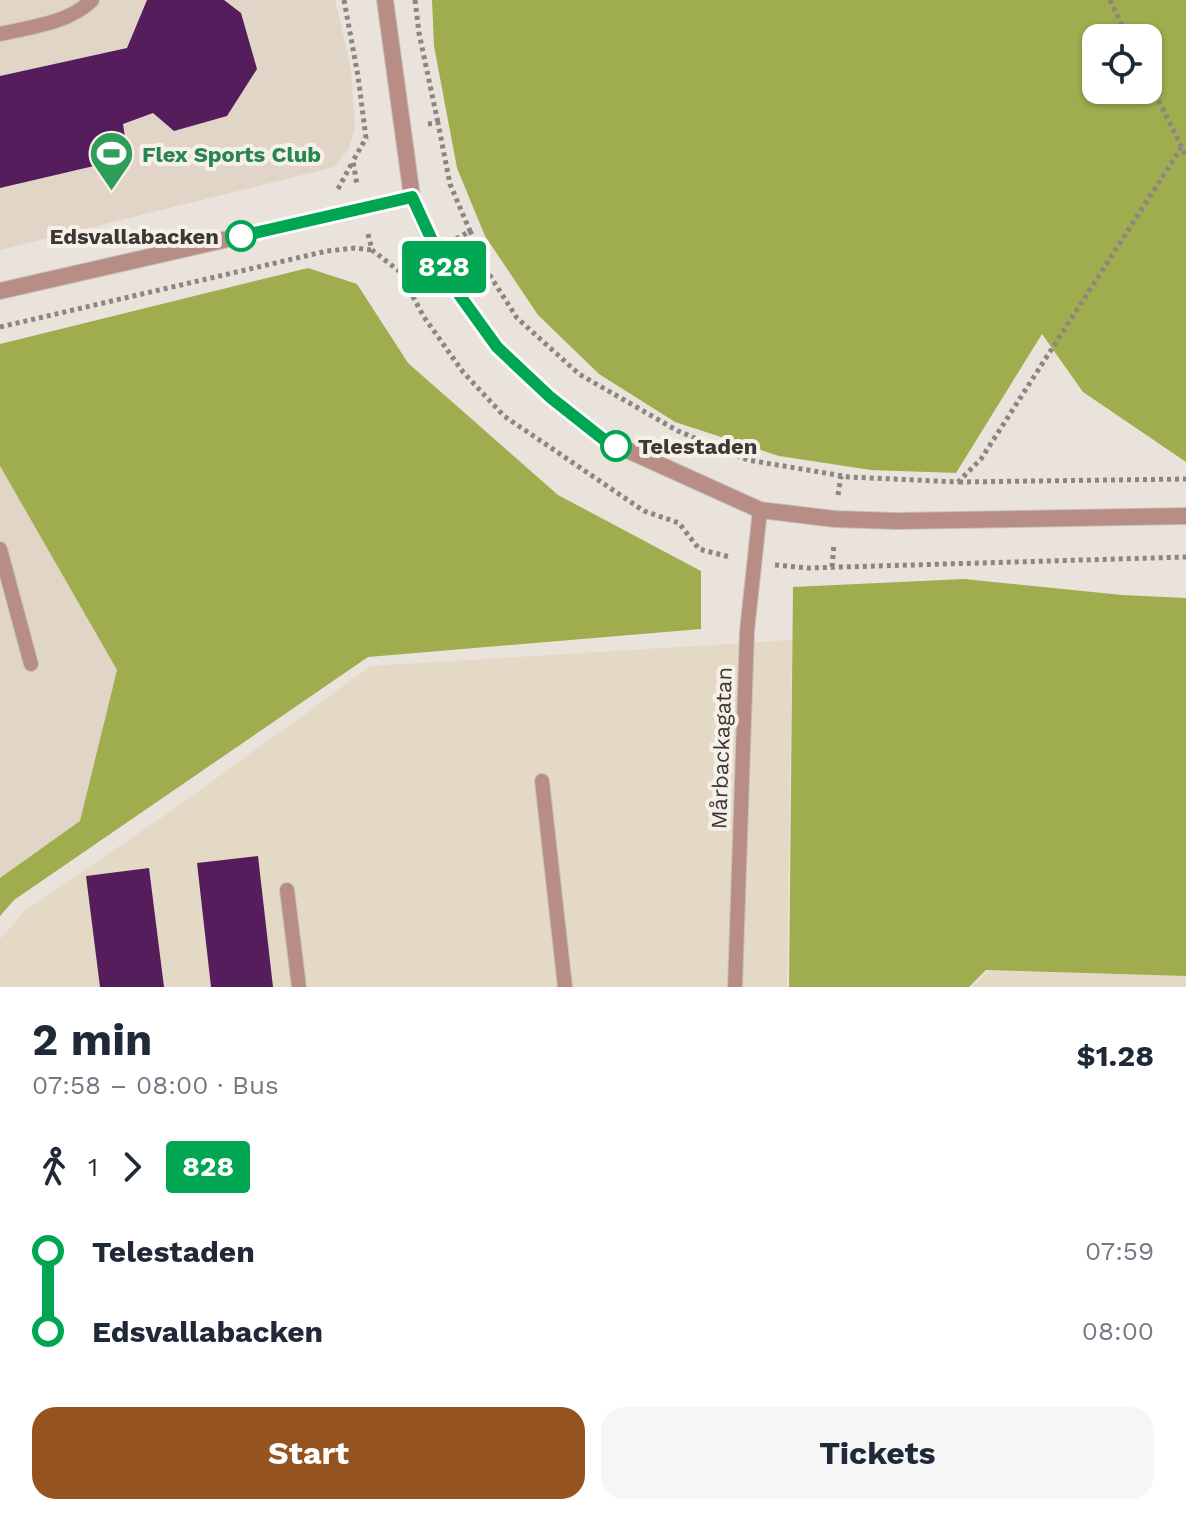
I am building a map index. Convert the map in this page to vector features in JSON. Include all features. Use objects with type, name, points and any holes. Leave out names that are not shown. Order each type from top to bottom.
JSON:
[{"type":"street","points":[[385,0],[412,197],[453,286],[497,347],[550,397],[603,439],[760,510],[835,519],[896,521],[1186,516]]},
{"type":"street","points":[[0,291],[412,197]]},
{"type":"lane","points":[[0,34],[69,16],[81,11],[92,0]]},
{"type":"lane","name":"Mårbackagatan","points":[[735,987],[747,631],[760,510]]},
{"type":"lane","points":[[0,549],[31,664]]},
{"type":"lane","points":[[542,781],[565,987]]},
{"type":"lane","points":[[287,890],[299,987]]},
{"type":"path","points":[[344,0],[366,138],[353,161],[372,250]]},
{"type":"path","points":[[415,0],[438,123]]},
{"type":"path","points":[[1110,0],[1121,24]]},
{"type":"path","points":[[1160,104],[1186,156]]},
{"type":"path","points":[[958,482],[981,459],[1181,148]]},
{"type":"path","points":[[399,271],[470,231],[489,274],[517,318],[579,374],[678,431],[748,460],[849,477],[958,482],[1186,479]]},
{"type":"path","points":[[0,327],[327,251],[372,250],[399,271],[424,317],[463,372],[504,416],[644,511],[679,523],[699,549],[755,564],[808,568],[1186,557]]},
{"type":"shaded area","points":[[0,0],[335,0],[351,69],[355,128],[348,150],[334,167],[0,250]]},
{"type":"shaded area","points":[[0,466],[117,670],[80,822],[0,878]]},
{"type":"shaded area","points":[[792,640],[787,987],[0,987],[0,939],[26,910],[171,811],[371,666]]},
{"type":"shaded area","points":[[988,971],[1186,976],[1186,987],[972,987]]},
{"type":"green space","points":[[432,0],[1186,0],[1186,462],[1083,392],[1042,334],[956,473],[871,470],[779,456],[675,422],[599,374],[538,315],[485,236],[457,168],[434,46]]},
{"type":"green space","points":[[308,268],[357,284],[408,363],[558,495],[701,571],[701,629],[368,657],[14,900],[0,916],[0,878],[80,821],[117,670],[0,466],[0,344]]},
{"type":"green space","points":[[964,579],[1122,595],[1186,598],[1186,976],[986,970],[969,987],[789,987],[793,587]]},
{"type":"building","points":[[147,0],[224,0],[241,13],[257,69],[227,116],[174,131],[153,113],[123,124],[128,158],[0,188],[0,76],[127,48]]},
{"type":"building","points":[[258,856],[273,987],[211,987],[197,863]]},
{"type":"building","points":[[149,868],[164,987],[100,987],[86,876]]},
{"type":"bus line","name":"828","points":[[241,236],[412,197],[453,286],[497,347],[550,397],[616,446]]},
{"type":"place","name":"Flex Sports Club","points":[[111,193]]},
{"type":"place","name":"Edsvallabacken","points":[[241,236]]},
{"type":"place","name":"Telestaden","points":[[616,446]]}]
